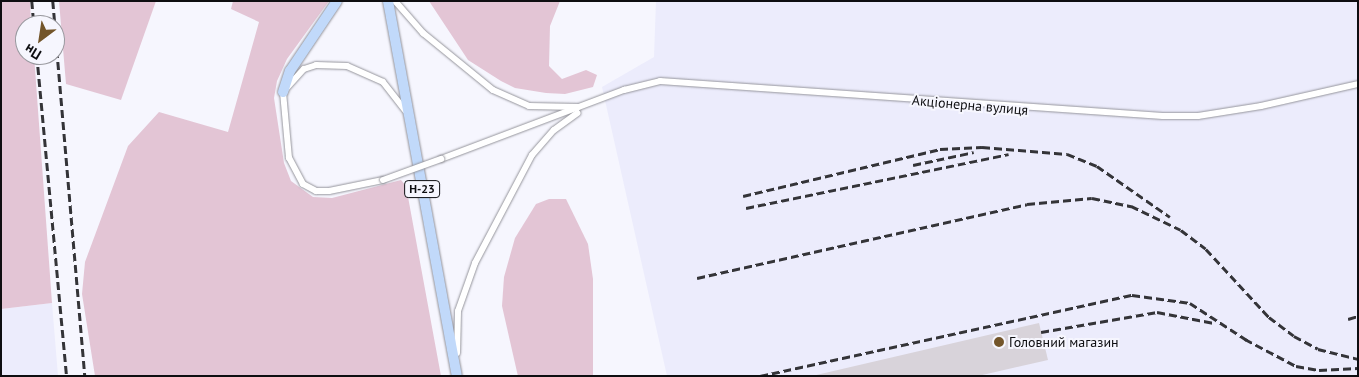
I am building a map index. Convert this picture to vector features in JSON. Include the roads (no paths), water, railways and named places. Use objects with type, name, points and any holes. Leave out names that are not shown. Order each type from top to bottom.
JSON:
[{"type":"main road","points":[[283,92],[290,71],[337,1]]},
{"type":"main road","name":"Н-23","points":[[388,1],[457,376]]},
{"type":"street","points":[[395,1],[436,45],[510,100],[528,106],[584,107]]},
{"type":"street","points":[[408,116],[383,82],[347,66],[316,65],[304,68],[283,92],[289,158],[303,184],[312,190],[329,191],[383,180],[584,107]]},
{"type":"street","name":"Акціонерна вулиця","points":[[584,107],[624,90],[675,80],[1057,112],[1198,116],[1358,84]]},
{"type":"street","points":[[457,376],[456,325],[475,263],[532,155],[554,130],[584,107]]},
{"type":"railway","points":[[32,1],[33,15]]},
{"type":"railway","points":[[53,1],[54,15]]},
{"type":"railway","points":[[38,65],[67,376]]},
{"type":"railway","points":[[58,65],[85,376]]},
{"type":"railway","points":[[743,196],[940,149],[982,147],[1067,154],[1097,166],[1170,217]]},
{"type":"railway","points":[[913,165],[974,152]]},
{"type":"railway","points":[[746,208],[1008,154]]},
{"type":"railway","points":[[697,278],[1027,204],[1092,198],[1131,206],[1181,230],[1206,249],[1269,317],[1294,336],[1318,349],[1358,359]]},
{"type":"railway","points":[[760,376],[1132,295],[1190,303],[1250,342]]},
{"type":"railway","points":[[1041,332],[1157,312],[1214,323]]},
{"type":"railway","points":[[1348,319],[1358,316]]},
{"type":"railway","points":[[1245,339],[1296,366],[1319,370],[1358,368]]},
{"type":"place","name":"Головний магазин","points":[[999,342]]}]
